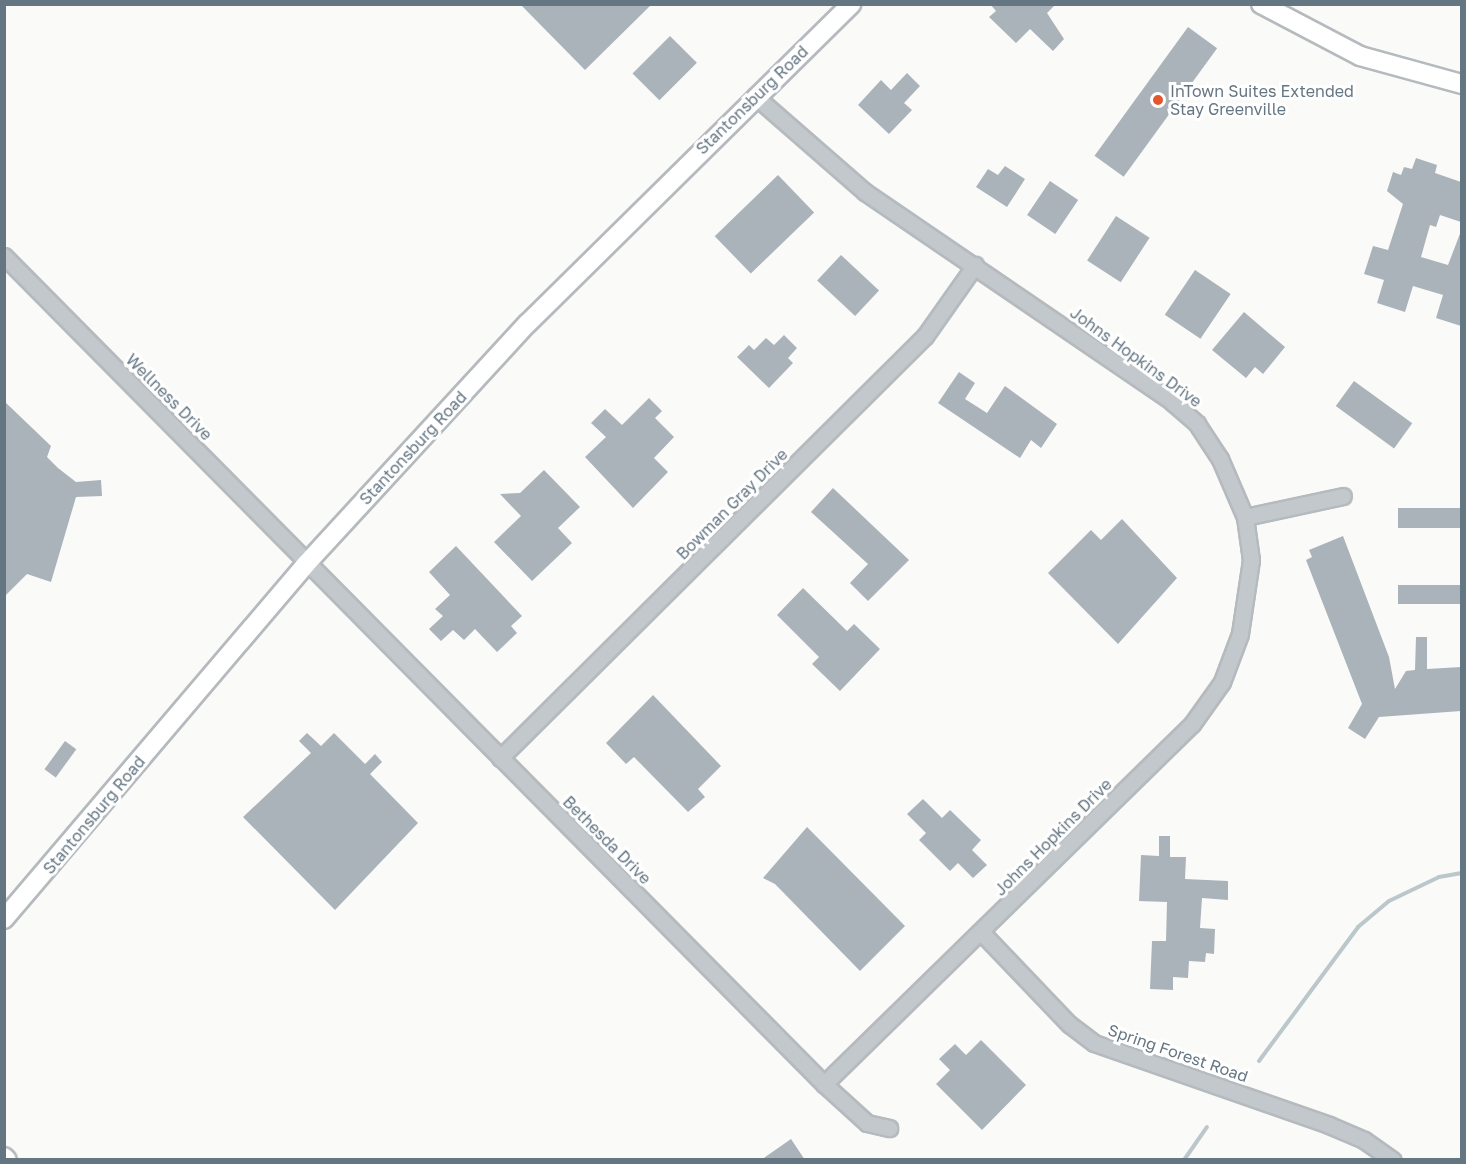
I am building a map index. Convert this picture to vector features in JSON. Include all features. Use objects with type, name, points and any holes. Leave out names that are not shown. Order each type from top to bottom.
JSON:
[{"type":"main road","name":"Stantonsburg Road","points":[[4,919],[307,563],[528,323],[755,96],[851,4]]},
{"type":"main road","points":[[1261,4],[1360,56],[1461,84]]},
{"type":"street","name":"Johns Hopkins Drive","points":[[755,96],[865,192],[1171,401],[1197,424],[1220,459],[1245,517],[1251,560],[1249,595],[1222,682],[1192,724],[982,933],[824,1084]]},
{"type":"street","name":"Wellness Drive","points":[[4,256],[307,563]]},
{"type":"street","name":"Bowman Gray Drive","points":[[500,758],[925,336],[975,265]]},
{"type":"street","points":[[1245,517],[1343,496]]},
{"type":"street","name":"Bethesda Drive","points":[[307,563],[824,1084],[867,1123],[889,1128]]},
{"type":"street","name":"Spring Forest Road","points":[[982,933],[1068,1024],[1094,1042],[1329,1125],[1364,1140],[1393,1160]]},
{"type":"building","points":[[520,4],[652,4],[585,70]]},
{"type":"building","points":[[990,4],[1056,4],[1047,13],[1064,39],[1053,51],[1030,29],[1016,43],[989,17],[996,11]]},
{"type":"building","name":"InTown Suites Extended Stay Greenville","points":[[1188,27],[1217,48],[1124,177],[1095,156]]},
{"type":"building","points":[[670,36],[697,63],[659,100],[633,73]]},
{"type":"building","points":[[907,73],[920,86],[904,103],[912,110],[889,134],[858,105],[881,80],[891,90]]},
{"type":"building","points":[[1416,158],[1437,165],[1435,173],[1461,182],[1461,222],[1440,215],[1436,227],[1430,225],[1421,257],[1448,265],[1461,231],[1461,326],[1436,318],[1443,295],[1413,286],[1405,312],[1377,303],[1384,280],[1364,274],[1373,246],[1388,250],[1403,204],[1387,191],[1393,172],[1401,175],[1404,167],[1412,169]]},
{"type":"building","points":[[1005,166],[1025,179],[1007,207],[976,187],[988,169],[998,175]]},
{"type":"building","points":[[778,175],[814,212],[751,274],[715,236]]},
{"type":"building","points":[[1050,181],[1078,200],[1055,234],[1027,215]]},
{"type":"building","points":[[1116,216],[1150,238],[1121,282],[1087,260]]},
{"type":"building","points":[[841,255],[879,290],[855,316],[817,281]]},
{"type":"building","points":[[1195,270],[1231,294],[1200,339],[1165,315]]},
{"type":"building","points":[[1244,312],[1285,347],[1263,374],[1255,367],[1246,378],[1212,350]]},
{"type":"building","points":[[784,335],[797,348],[788,358],[793,363],[769,388],[737,357],[749,345],[754,350],[766,338],[774,345]]},
{"type":"building","points":[[959,372],[975,383],[965,399],[987,413],[1005,386],[1057,424],[1041,448],[1031,440],[1020,458],[938,403]]},
{"type":"building","points":[[1354,381],[1412,423],[1394,448],[1336,406]]},
{"type":"building","points":[[649,398],[662,411],[655,418],[674,437],[654,458],[668,472],[633,508],[585,457],[606,437],[591,423],[605,409],[622,425]]},
{"type":"building","points":[[4,401],[51,446],[47,457],[58,468],[76,482],[101,480],[102,496],[76,497],[51,582],[27,574],[4,597]]},
{"type":"building","points":[[544,470],[580,507],[558,528],[572,543],[532,581],[494,542],[521,516],[500,494],[520,493]]},
{"type":"building","points":[[833,488],[909,560],[868,601],[850,583],[868,564],[811,512]]},
{"type":"building","points":[[1398,508],[1461,508],[1461,528],[1398,528]]},
{"type":"building","points":[[1122,519],[1177,578],[1118,644],[1048,573],[1091,530],[1101,540]]},
{"type":"building","points":[[1343,536],[1389,657],[1395,689],[1406,671],[1415,670],[1416,637],[1427,637],[1427,669],[1461,667],[1461,711],[1379,717],[1365,739],[1348,728],[1362,704],[1306,560],[1312,557],[1309,550]]},
{"type":"building","points":[[456,546],[522,616],[511,626],[517,633],[497,652],[475,629],[464,640],[453,630],[441,641],[429,629],[443,616],[435,609],[450,595],[429,572]]},
{"type":"building","points":[[1398,585],[1461,585],[1461,604],[1398,604]]},
{"type":"building","points":[[803,588],[847,631],[854,624],[880,649],[840,691],[812,664],[819,657],[777,615]]},
{"type":"building","points":[[653,695],[721,766],[698,789],[705,797],[688,812],[634,757],[626,764],[606,743]]},
{"type":"building","points":[[307,733],[321,746],[334,733],[365,764],[375,754],[382,762],[370,774],[418,823],[335,910],[243,817],[311,753],[299,741]]},
{"type":"building","points":[[65,741],[76,749],[56,778],[44,769]]},
{"type":"building","points":[[923,799],[942,818],[950,810],[981,840],[972,850],[987,865],[973,878],[958,863],[950,871],[919,840],[926,833],[907,814]]},
{"type":"building","points":[[807,827],[905,926],[860,971],[775,884],[763,878]]},
{"type":"building","points":[[1159,836],[1170,836],[1170,857],[1186,857],[1185,879],[1228,881],[1228,900],[1202,898],[1200,928],[1215,929],[1214,954],[1206,953],[1205,962],[1189,961],[1188,978],[1173,977],[1173,990],[1150,989],[1152,941],[1166,941],[1167,902],[1139,901],[1141,855],[1159,856]]},
{"type":"building","points":[[981,1040],[1026,1085],[982,1130],[936,1084],[950,1070],[939,1059],[955,1044],[966,1055]]},
{"type":"building","points":[[791,1139],[805,1160],[761,1160]]},
{"type":"waterway","points":[[1259,1061],[1358,927],[1389,901],[1439,877],[1462,873]]},
{"type":"waterway","points":[[1184,1160],[1207,1127]]},
{"type":"place","name":"InTown Suites Extended Stay Greenville","points":[[1158,100]]}]
